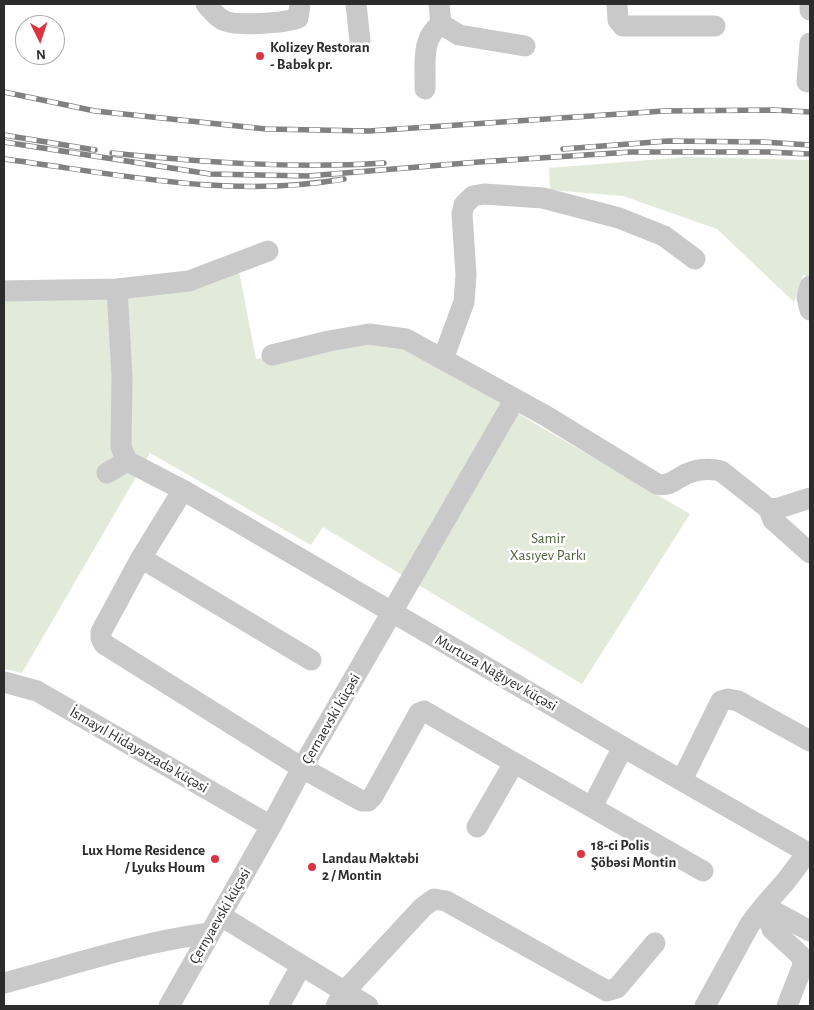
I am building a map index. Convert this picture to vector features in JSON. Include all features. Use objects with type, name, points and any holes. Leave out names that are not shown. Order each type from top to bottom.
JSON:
[{"type":"street","points":[[206,4],[222,20],[232,24],[289,21],[298,18],[300,4]]},
{"type":"street","points":[[356,4],[360,41]]},
{"type":"street","points":[[617,4],[618,20],[624,26],[715,26]]},
{"type":"street","points":[[810,4],[810,10]]},
{"type":"street","points":[[425,89],[427,41],[440,14],[459,35],[525,46]]},
{"type":"street","points":[[807,82],[810,43]]},
{"type":"street","points":[[443,359],[464,302],[466,275],[462,214],[464,205],[473,196],[484,194],[543,198],[619,218],[664,236],[696,259]]},
{"type":"street","points":[[4,290],[118,290],[189,281],[268,251]]},
{"type":"street","points":[[810,286],[807,297],[810,310]]},
{"type":"street","points":[[107,472],[127,462],[121,447],[122,378],[118,290]]},
{"type":"street","points":[[272,354],[369,334],[406,339],[515,399],[657,484],[664,486],[687,474],[703,469],[711,468],[721,471],[769,508],[773,520],[810,554]]},
{"type":"street","name":"Çernaevski küçəsi","points":[[271,826],[302,768],[515,399]]},
{"type":"street","name":"Murtuza Nağıyev küçəsi","points":[[127,462],[183,490],[809,854]]},
{"type":"street","points":[[183,490],[141,558],[101,632],[104,644],[302,768],[362,801],[368,801],[374,796],[419,713],[424,711],[703,871]]},
{"type":"street","points":[[769,508],[779,508],[810,498]]},
{"type":"street","points":[[141,558],[310,660]]},
{"type":"street","name":"İsmayıl Hidayətzadə küçəsi","points":[[4,682],[37,691],[271,826]]},
{"type":"street","points":[[682,780],[721,701],[728,699],[738,701],[810,741]]},
{"type":"street","points":[[592,807],[623,747]]},
{"type":"street","points":[[477,827],[514,763]]},
{"type":"street","name":"Çernyaevski küçəsi","points":[[169,1006],[271,826]]},
{"type":"street","points":[[705,1006],[750,924],[768,907],[786,881],[809,854]]},
{"type":"street","points":[[340,999],[423,907],[434,899],[446,901],[607,991],[617,988],[655,943]]},
{"type":"street","points":[[768,907],[810,931]]},
{"type":"street","points":[[768,907],[772,929],[801,956],[803,965],[787,1006]]},
{"type":"street","points":[[4,983],[111,953],[193,935],[215,925],[301,966],[340,999],[368,1006]]},
{"type":"street","points":[[279,1006],[301,966]]},
{"type":"green space","points":[[686,157],[810,160],[810,277],[803,275],[794,302],[717,229],[623,196],[550,190],[549,168]]},
{"type":"green space","name":"Samir Xasıyev Parkı","points":[[239,271],[256,359],[366,343],[404,347],[690,514],[582,684],[323,527],[311,545],[150,453],[22,673],[4,669],[4,297],[132,298],[188,288]]},
{"type":"railway","points":[[4,92],[95,111],[266,129],[369,131],[664,111],[774,110],[810,112]]},
{"type":"railway","points":[[4,135],[95,150]]},
{"type":"railway","points":[[563,149],[668,141],[763,142],[810,145]]},
{"type":"railway","points":[[4,142],[210,174],[308,176],[631,152],[768,152],[810,154]]},
{"type":"railway","points":[[112,153],[248,164],[350,165],[384,163]]},
{"type":"railway","points":[[4,159],[131,177],[216,185],[301,184],[344,179]]},
{"type":"place","name":"Kolizey Restoran - Babək pr.","points":[[260,56]]},
{"type":"place","name":"18-ci Polis Şöbəsi Montin","points":[[581,854]]},
{"type":"place","name":"Lux Home Residence / Lyuks Houm","points":[[215,859]]},
{"type":"place","name":"Landau Məktəbi 2 / Montin","points":[[312,867]]}]
